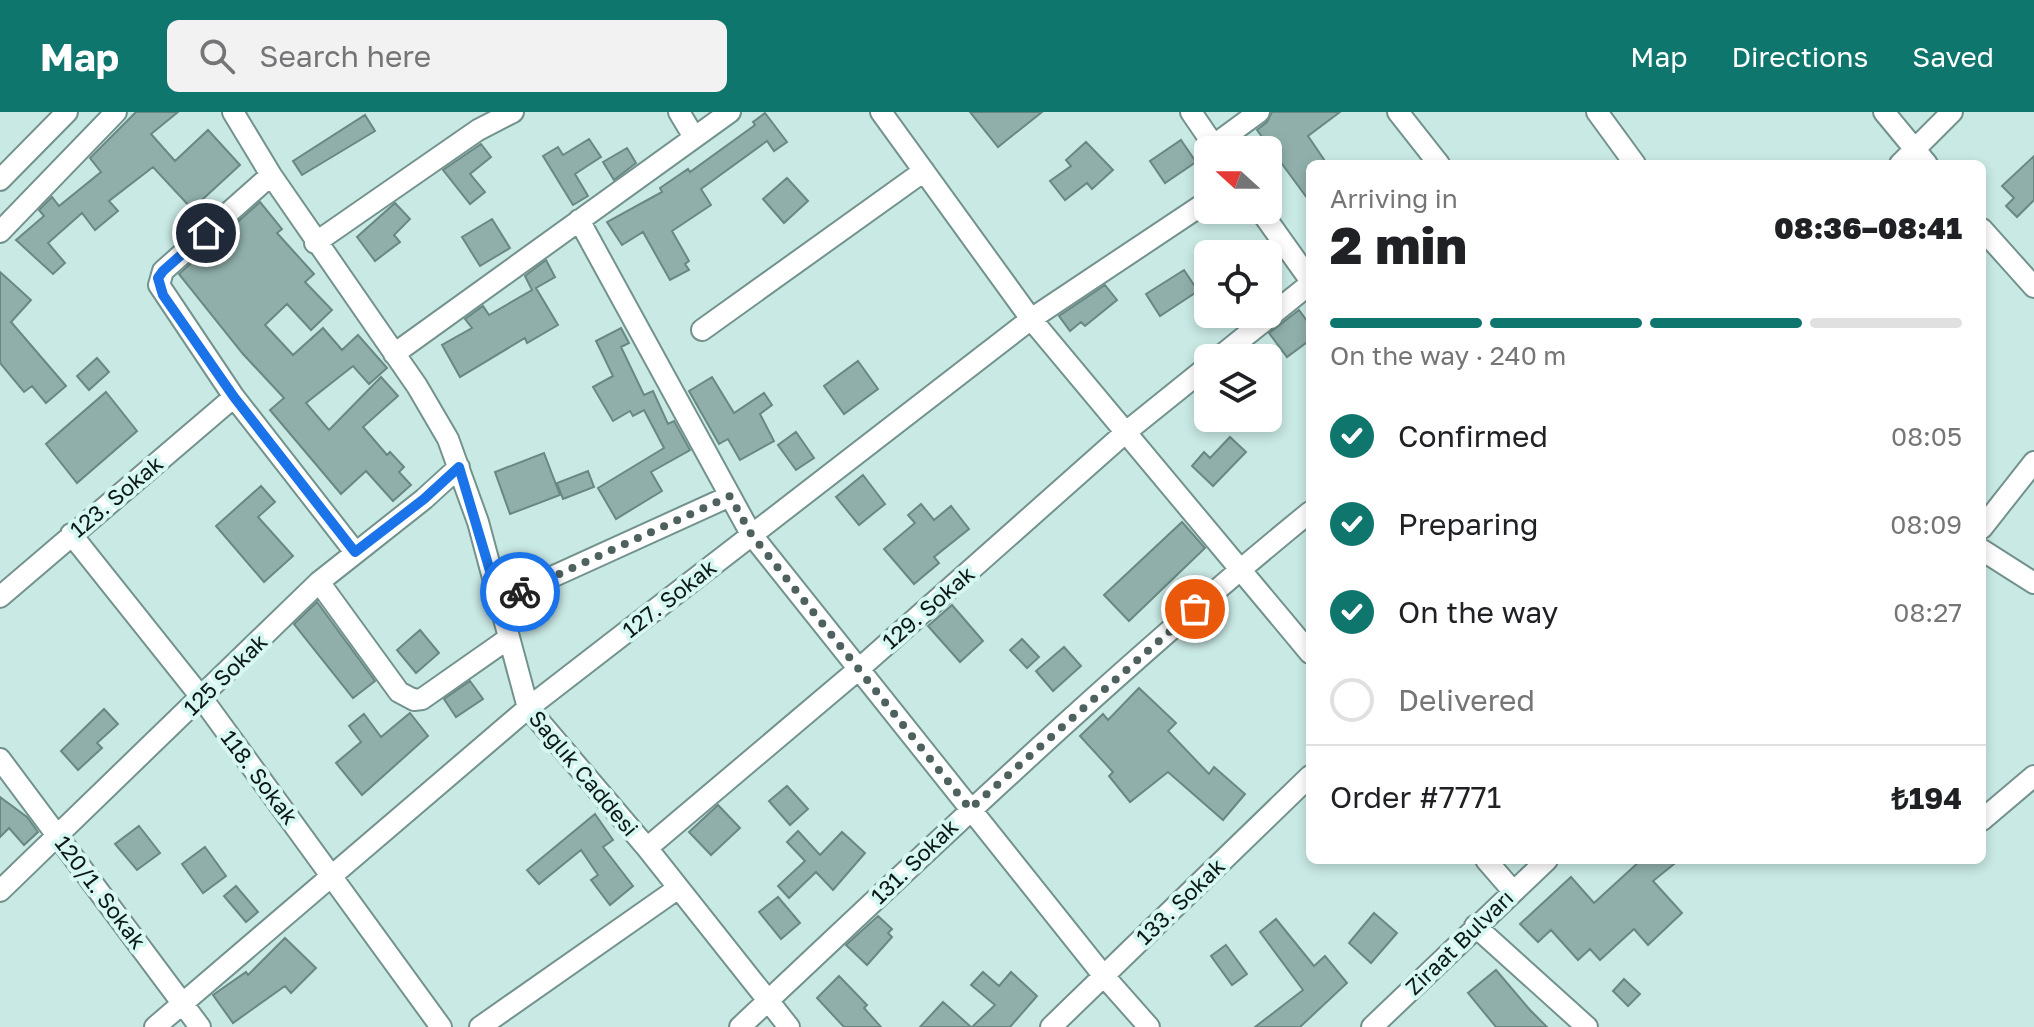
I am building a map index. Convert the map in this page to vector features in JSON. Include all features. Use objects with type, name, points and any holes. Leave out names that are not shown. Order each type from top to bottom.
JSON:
[{"type":"street","points":[[0,180],[67,112]]},
{"type":"street","points":[[0,232],[116,112]]},
{"type":"street","name":"Sağlık Caddesi","points":[[233,112],[315,243],[434,412],[459,467],[528,708],[647,848],[789,1027]]},
{"type":"street","points":[[315,243],[478,130],[513,112]]},
{"type":"street","points":[[679,112],[694,137]]},
{"type":"street","points":[[394,354],[730,112]]},
{"type":"street","points":[[881,112],[1031,319],[1306,648]]},
{"type":"street","points":[[1191,112],[1208,136]]},
{"type":"street","points":[[1230,136],[1259,112]]},
{"type":"street","points":[[1398,112],[1436,160]]},
{"type":"street","points":[[1597,112],[1632,160]]},
{"type":"street","points":[[1884,112],[1921,156],[1952,112]]},
{"type":"street","points":[[702,330],[924,171]]},
{"type":"street","points":[[271,175],[158,278],[163,295],[234,397],[355,552]]},
{"type":"street","name":"127. Sokak","points":[[155,1027],[528,708],[1031,319],[1194,210]]},
{"type":"street","points":[[579,220],[751,534],[1103,975],[1149,1027]]},
{"type":"street","points":[[1270,224],[1306,276]]},
{"type":"street","points":[[1986,233],[2034,287]]},
{"type":"street","points":[[1235,344],[1306,285]]},
{"type":"street","name":"129. Sokak","points":[[647,848],[860,668],[1126,432],[1194,377]]},
{"type":"street","name":"123. Sokak","points":[[0,597],[234,397]]},
{"type":"street","points":[[1986,523],[2034,462]]},
{"type":"street","name":"125 Sokak","points":[[0,891],[319,582],[424,499],[459,467]]},
{"type":"street","points":[[499,601],[730,496]]},
{"type":"street","name":"131. Sokak","points":[[740,1027],[970,809],[1240,569],[1306,515]]},
{"type":"street","name":"118. Sokak","points":[[71,534],[201,697],[441,1027]]},
{"type":"street","points":[[1986,553],[2034,583]]},
{"type":"street","points":[[319,582],[399,692],[414,700],[422,699],[509,638]]},
{"type":"street","name":"120/1. Sokak","points":[[0,759],[60,835],[200,1027]]},
{"type":"street","points":[[1986,817],[2034,776]]},
{"type":"street","name":"133. Sokak","points":[[1051,1027],[1306,780]]},
{"type":"street","points":[[1489,864],[1512,890]]},
{"type":"street","name":"Ziraat Bulvarı","points":[[1372,1027],[1542,864]]},
{"type":"street","points":[[480,1027],[677,889]]},
{"type":"street","points":[[1475,926],[1587,1027]]},
{"type":"building","points":[[136,112],[178,112],[151,134],[175,161],[208,130],[240,165],[192,209],[153,167],[109,201],[118,211],[95,230],[82,213],[48,243],[65,263],[53,274],[16,240],[44,216],[39,210],[52,197],[59,206],[101,172],[90,158]]},
{"type":"building","points":[[970,112],[1042,112],[998,147]]},
{"type":"building","points":[[1272,112],[1340,112],[1308,136],[1324,160],[1306,160],[1306,197],[1282,164],[1282,136],[1261,136],[1257,130],[1267,122]]},
{"type":"building","points":[[765,113],[787,142],[774,151],[767,141],[701,189],[711,205],[672,231],[689,261],[685,264],[689,270],[670,280],[643,232],[622,245],[607,222],[662,192],[660,188],[688,169],[690,172],[755,125],[753,122]]},
{"type":"building","points":[[365,115],[375,131],[302,175],[293,161]]},
{"type":"building","points":[[589,139],[601,157],[575,174],[588,196],[573,205],[543,156],[558,147],[563,155]]},
{"type":"building","points":[[1181,140],[1194,163],[1165,183],[1150,161]]},
{"type":"building","points":[[1086,142],[1113,170],[1092,189],[1087,183],[1065,200],[1050,181],[1071,166],[1066,160]]},
{"type":"building","points":[[481,144],[491,157],[470,174],[485,192],[470,204],[443,170]]},
{"type":"building","points":[[627,148],[636,163],[614,180],[603,162]]},
{"type":"building","points":[[2034,156],[2034,200],[2017,217],[2006,206],[2014,198],[2002,186]]},
{"type":"building","points":[[787,178],[808,201],[784,223],[763,199]]},
{"type":"building","points":[[260,202],[282,229],[277,233],[314,274],[305,282],[332,310],[311,330],[287,304],[265,325],[293,355],[323,328],[342,350],[358,335],[387,368],[369,384],[353,366],[306,403],[329,430],[381,377],[398,396],[363,427],[387,455],[390,452],[404,467],[399,472],[411,485],[393,501],[366,471],[341,494],[270,410],[284,398],[243,354],[179,274]]},
{"type":"building","points":[[395,203],[410,219],[394,235],[400,242],[375,261],[357,237]]},
{"type":"building","points":[[492,219],[510,248],[480,266],[462,237]]},
{"type":"building","points":[[546,260],[555,277],[536,288],[558,325],[527,343],[525,338],[460,377],[442,345],[472,328],[465,319],[483,306],[489,315],[532,290],[525,276]]},
{"type":"building","points":[[1184,270],[1194,285],[1194,294],[1160,316],[1146,294]]},
{"type":"building","points":[[0,272],[31,300],[11,322],[66,386],[46,403],[32,386],[24,392],[0,363]]},
{"type":"building","points":[[1105,285],[1117,300],[1085,326],[1081,322],[1070,331],[1059,316]]},
{"type":"building","points":[[1299,310],[1306,320],[1306,343],[1287,357],[1282,344],[1277,344],[1269,333],[1282,328],[1282,323]]},
{"type":"building","points":[[621,328],[629,343],[621,347],[644,395],[653,391],[668,424],[674,421],[690,450],[651,472],[662,491],[616,519],[598,488],[664,448],[644,410],[633,416],[630,411],[613,421],[593,387],[613,376],[596,341]]},
{"type":"building","points":[[97,358],[109,372],[89,390],[77,376]]},
{"type":"building","points":[[858,361],[878,389],[844,414],[824,386]]},
{"type":"building","points":[[712,377],[734,413],[764,393],[772,405],[760,414],[774,441],[740,460],[728,439],[719,444],[689,391]]},
{"type":"building","points":[[106,392],[137,431],[77,483],[46,444]]},
{"type":"building","points":[[796,432],[814,458],[796,470],[778,445]]},
{"type":"building","points":[[1230,437],[1246,452],[1213,486],[1192,466],[1204,452],[1210,458]]},
{"type":"building","points":[[544,453],[560,495],[510,514],[495,472]]},
{"type":"building","points":[[588,471],[594,487],[563,499],[557,483]]},
{"type":"building","points":[[863,475],[885,504],[859,525],[836,497]]},
{"type":"building","points":[[261,486],[275,502],[258,517],[293,556],[264,582],[216,526]]},
{"type":"building","points":[[921,504],[934,520],[951,506],[969,529],[934,557],[939,563],[914,584],[884,549],[915,523],[908,515]]},
{"type":"building","points":[[1182,522],[1205,548],[1129,621],[1104,595]]},
{"type":"building","points":[[317,602],[375,681],[353,698],[294,624]]},
{"type":"building","points":[[952,605],[983,641],[960,662],[928,626]]},
{"type":"building","points":[[420,630],[439,653],[416,673],[397,650]]},
{"type":"building","points":[[1022,639],[1039,657],[1027,668],[1010,650]]},
{"type":"building","points":[[1064,647],[1081,666],[1053,691],[1036,671]]},
{"type":"building","points":[[470,681],[483,699],[456,717],[444,699]]},
{"type":"building","points":[[1139,688],[1176,723],[1168,731],[1209,774],[1214,767],[1245,794],[1223,820],[1168,772],[1130,802],[1109,776],[1113,772],[1080,736],[1103,714],[1108,720]]},
{"type":"building","points":[[104,709],[118,724],[97,743],[102,748],[78,770],[61,751]]},
{"type":"building","points":[[410,713],[428,736],[362,795],[336,763],[361,742],[349,726],[364,714],[381,737]]},
{"type":"building","points":[[787,786],[808,809],[790,825],[769,801]]},
{"type":"building","points":[[0,797],[27,817],[38,832],[24,845],[9,828],[0,837]]},
{"type":"building","points":[[718,805],[740,828],[711,855],[689,832]]},
{"type":"building","points":[[595,814],[613,840],[603,847],[633,886],[610,905],[591,880],[598,875],[581,850],[539,884],[527,870]]},
{"type":"building","points":[[139,826],[160,853],[137,870],[115,844]]},
{"type":"building","points":[[798,831],[820,855],[842,832],[865,853],[833,890],[816,872],[789,898],[778,886],[805,861],[787,842]]},
{"type":"building","points":[[205,847],[226,876],[203,893],[182,864]]},
{"type":"building","points":[[1637,864],[1674,864],[1653,881],[1682,913],[1648,945],[1634,929],[1600,960],[1590,949],[1578,960],[1551,930],[1538,942],[1520,924],[1571,877],[1594,903]]},
{"type":"building","points":[[236,886],[258,912],[246,922],[224,896]]},
{"type":"building","points":[[778,897],[800,923],[781,939],[759,912]]},
{"type":"building","points":[[1374,913],[1397,933],[1371,963],[1349,943]]},
{"type":"building","points":[[878,916],[892,929],[888,933],[892,937],[867,965],[846,945]]},
{"type":"building","points":[[1276,919],[1314,966],[1325,956],[1347,983],[1300,1027],[1255,1027],[1303,990],[1260,932]]},
{"type":"building","points":[[285,938],[316,968],[291,993],[285,986],[233,1023],[213,995],[246,972],[248,975]]},
{"type":"building","points":[[1226,945],[1247,974],[1232,985],[1211,956]]},
{"type":"building","points":[[1496,970],[1547,1027],[1496,1027],[1468,993]]},
{"type":"building","points":[[983,972],[999,986],[1011,972],[1037,996],[1010,1027],[972,1027],[995,1005],[971,985]]},
{"type":"building","points":[[839,976],[867,1005],[864,1008],[881,1027],[844,1027],[817,998]]},
{"type":"building","points":[[1624,979],[1640,994],[1628,1006],[1613,991]]},
{"type":"building","points":[[943,1002],[971,1027],[920,1027]]},
{"type":"way so far","points":[[520,592],[730,496],[751,534],[970,809],[1195,609]]},
{"type":"route","points":[[206,233],[158,278],[163,295],[234,397],[355,552],[424,499],[459,467],[478,522],[499,601],[520,592]]}]
